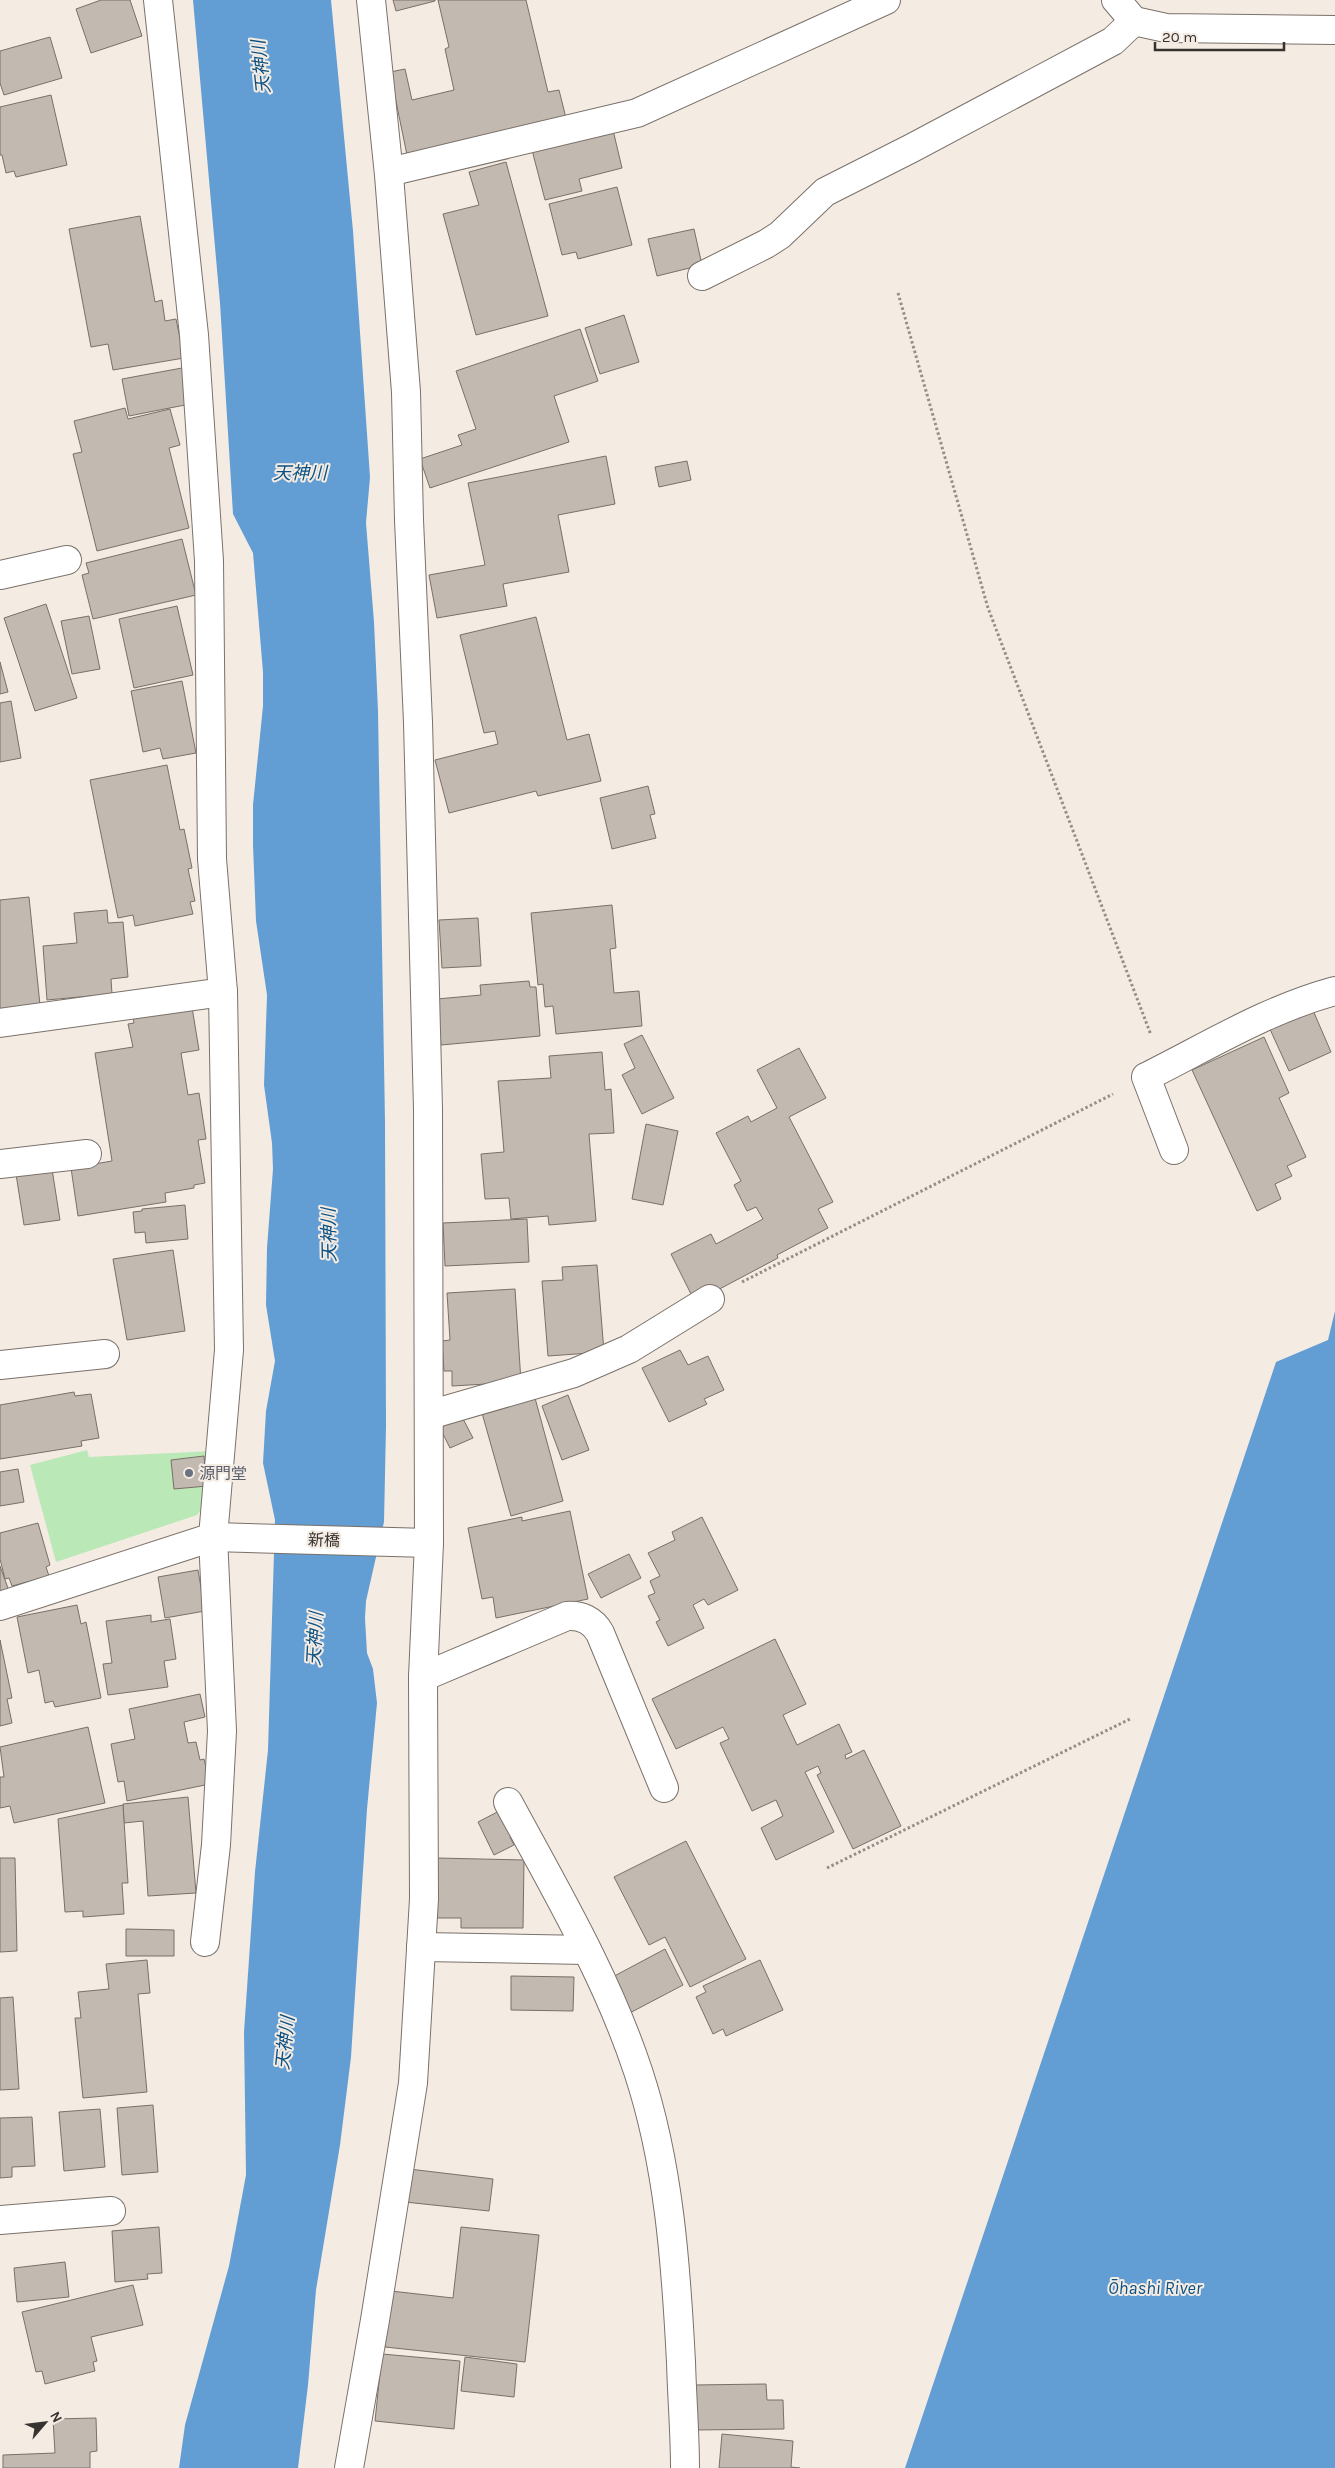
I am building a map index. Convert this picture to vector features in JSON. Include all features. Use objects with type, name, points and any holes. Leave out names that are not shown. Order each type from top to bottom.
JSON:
[{"type":"street","points":[[158,0],[194,334],[208,561],[212,859],[222,992],[229,1350],[220,1537],[222,1731],[216,1845],[205,1942]]},
{"type":"street","points":[[349,2468],[413,2083],[424,1898],[424,1543],[429,1415],[428,1110],[418,722],[409,520],[406,392],[389,172],[371,0]]},
{"type":"street","points":[[389,172],[637,113],[886,0]]},
{"type":"street","points":[[1116,0],[1134,21],[1166,28],[1335,30]]},
{"type":"street","points":[[702,276],[780,235],[825,192],[1113,41],[1134,21]]},
{"type":"street","points":[[0,575],[66,560]]},
{"type":"street","points":[[1174,1150],[1154,1073],[1269,1014],[1306,999],[1335,991]]},
{"type":"street","points":[[0,1023],[222,992]]},
{"type":"street","points":[[0,1164],[87,1154]]},
{"type":"street","points":[[429,1415],[574,1373],[629,1349],[710,1299]]},
{"type":"street","points":[[0,1365],[105,1354]]},
{"type":"street","name":"新橋","points":[[0,1606],[220,1537],[424,1543]]},
{"type":"street","points":[[423,1677],[567,1616],[582,1617],[596,1626],[600,1633],[664,1788]]},
{"type":"street","points":[[508,1802],[586,1950],[613,2007],[638,2070],[651,2114],[663,2171],[678,2311],[685,2468]]},
{"type":"street","points":[[421,1947],[586,1950]]},
{"type":"street","points":[[0,2220],[112,2210]]},
{"type":"path","points":[[710,1299],[1154,1073],[988,608],[898,293]]},
{"type":"path","points":[[827,1868],[1130,1719]]},
{"type":"green space","points":[[87,1450],[89,1457],[213,1451],[208,1500],[197,1515],[56,1562],[30,1465]]},
{"type":"water","name":"天神川","points":[[193,0],[331,0],[353,231],[370,477],[366,523],[374,622],[378,711],[385,1121],[386,1426],[384,1522],[366,1601],[367,1653],[373,1669],[377,1703],[367,1809],[351,2057],[340,2145],[316,2290],[308,2385],[298,2468],[179,2468],[185,2425],[229,2266],[246,2175],[244,2032],[255,1872],[268,1750],[275,1520],[263,1463],[266,1411],[275,1361],[266,1305],[267,1248],[273,1169],[272,1143],[264,1085],[267,995],[256,921],[253,845],[253,805],[263,706],[263,672],[253,553],[233,514],[220,303]]},
{"type":"water","name":"Ōhashi River","points":[[1335,1311],[1335,2468],[905,2468],[1276,1362],[1328,1340]]},
{"type":"building","points":[[101,0],[130,0],[142,36],[91,53],[76,9]]},
{"type":"building","points":[[393,0],[435,0],[435,1],[396,11]]},
{"type":"building","points":[[438,0],[526,0],[548,92],[559,90],[566,118],[407,155],[390,72],[405,69],[412,100],[454,90],[445,49],[449,47]]},
{"type":"building","points":[[50,37],[62,78],[4,95],[0,83],[0,51]]},
{"type":"building","points":[[51,95],[67,165],[16,177],[14,171],[6,173],[2,155],[0,155],[0,107]]},
{"type":"building","points":[[613,130],[622,168],[579,179],[582,191],[545,200],[532,150]]},
{"type":"building","points":[[506,162],[548,316],[476,335],[443,214],[479,205],[469,172]]},
{"type":"building","points":[[617,187],[632,245],[578,259],[576,252],[562,255],[549,204]]},
{"type":"building","points":[[140,216],[155,302],[162,300],[165,321],[176,319],[184,358],[113,370],[108,344],[91,347],[69,229]]},
{"type":"building","points":[[694,229],[702,265],[657,276],[648,239]]},
{"type":"building","points":[[624,315],[639,362],[600,374],[585,328]]},
{"type":"building","points":[[580,329],[598,381],[554,396],[569,442],[430,488],[420,459],[462,445],[458,435],[476,429],[456,371]]},
{"type":"building","points":[[182,368],[190,404],[129,416],[122,379]]},
{"type":"building","points":[[125,408],[128,419],[170,409],[180,445],[169,448],[189,528],[97,551],[73,454],[82,452],[74,421]]},
{"type":"building","points":[[606,456],[615,504],[558,515],[569,572],[503,584],[507,606],[437,618],[429,575],[485,565],[468,483]]},
{"type":"building","points":[[687,461],[691,480],[659,487],[655,467]]},
{"type":"building","points":[[182,539],[196,595],[93,619],[82,575],[89,573],[86,563]]},
{"type":"building","points":[[46,604],[77,698],[35,711],[4,618]]},
{"type":"building","points":[[177,606],[193,675],[134,688],[119,619]]},
{"type":"building","points":[[89,616],[100,669],[72,674],[61,621]]},
{"type":"building","points":[[536,617],[567,740],[589,734],[601,781],[538,796],[536,791],[449,813],[435,760],[498,744],[495,731],[484,733],[460,635]]},
{"type":"building","points":[[0,662],[8,692],[0,694]]},
{"type":"building","points":[[182,681],[196,753],[163,759],[160,748],[143,752],[131,691]]},
{"type":"building","points":[[11,701],[21,758],[0,762],[0,703]]},
{"type":"building","points":[[167,765],[180,830],[184,829],[192,868],[188,869],[195,901],[190,902],[193,914],[135,926],[133,915],[118,918],[90,780]]},
{"type":"building","points":[[648,786],[655,814],[650,815],[656,838],[612,849],[600,798]]},
{"type":"building","points":[[29,897],[40,1005],[0,1009],[0,900]]},
{"type":"building","points":[[612,905],[616,948],[610,949],[614,993],[639,991],[642,1026],[556,1034],[553,1006],[545,1007],[543,984],[538,985],[531,913]]},
{"type":"building","points":[[107,910],[108,923],[123,922],[128,977],[111,979],[112,994],[47,1000],[43,946],[77,943],[74,913]]},
{"type":"building","points":[[478,918],[481,966],[442,968],[439,920]]},
{"type":"building","points":[[529,981],[530,987],[536,987],[540,1036],[441,1045],[437,999],[481,995],[480,985]]},
{"type":"building","points":[[191,1001],[199,1050],[181,1053],[188,1095],[199,1093],[206,1139],[198,1140],[205,1183],[194,1185],[194,1188],[165,1193],[166,1202],[78,1216],[71,1168],[112,1161],[95,1053],[133,1047],[128,1024],[134,1023],[132,1010]]},
{"type":"building","points":[[1312,1008],[1331,1052],[1289,1071],[1269,1027]]},
{"type":"building","points":[[642,1035],[674,1098],[642,1114],[622,1075],[635,1068],[624,1044]]},
{"type":"building","points":[[1264,1037],[1289,1093],[1279,1098],[1306,1157],[1287,1166],[1292,1176],[1275,1184],[1281,1199],[1257,1211],[1192,1070]]},
{"type":"building","points":[[799,1048],[826,1098],[789,1117],[833,1202],[818,1209],[828,1228],[777,1255],[778,1258],[695,1302],[671,1254],[711,1234],[716,1244],[763,1219],[756,1207],[747,1211],[734,1185],[741,1181],[716,1133],[748,1116],[751,1122],[777,1108],[757,1070]]},
{"type":"building","points":[[602,1052],[605,1090],[611,1089],[614,1133],[589,1134],[596,1221],[549,1225],[548,1216],[511,1219],[509,1198],[485,1199],[481,1154],[504,1152],[498,1081],[551,1078],[549,1056]]},
{"type":"building","points":[[646,1124],[678,1131],[663,1205],[632,1199]]},
{"type":"building","points":[[52,1169],[60,1220],[24,1225],[16,1174]]},
{"type":"building","points":[[185,1205],[188,1239],[146,1243],[145,1232],[135,1233],[133,1212],[142,1211],[142,1209]]},
{"type":"building","points":[[527,1219],[529,1262],[445,1266],[443,1223]]},
{"type":"building","points":[[173,1250],[185,1331],[127,1340],[113,1259]]},
{"type":"building","points":[[597,1265],[604,1352],[548,1356],[542,1281],[563,1280],[562,1267]]},
{"type":"building","points":[[515,1289],[521,1382],[452,1386],[452,1371],[444,1371],[442,1341],[450,1340],[447,1293]]},
{"type":"building","points":[[680,1350],[688,1365],[708,1356],[724,1390],[704,1399],[707,1404],[669,1422],[642,1368]]},
{"type":"building","points":[[74,1392],[75,1396],[91,1394],[99,1438],[81,1441],[82,1446],[0,1459],[0,1405]]},
{"type":"building","points":[[568,1395],[589,1450],[562,1460],[542,1406]]},
{"type":"building","points":[[535,1398],[563,1501],[511,1516],[482,1413]]},
{"type":"building","points":[[461,1415],[473,1438],[450,1448],[439,1426]]},
{"type":"building","name":"源門堂","points":[[204,1456],[207,1486],[174,1489],[171,1460]]},
{"type":"building","points":[[18,1469],[24,1502],[0,1506],[0,1472]]},
{"type":"building","points":[[570,1511],[588,1599],[496,1618],[493,1597],[482,1599],[468,1528],[522,1517],[522,1521]]},
{"type":"building","points":[[702,1517],[738,1590],[708,1605],[704,1599],[693,1605],[704,1628],[668,1646],[656,1622],[660,1620],[648,1596],[655,1593],[650,1581],[660,1576],[648,1553],[675,1540],[672,1532]]},
{"type":"building","points":[[38,1523],[50,1565],[46,1567],[49,1576],[12,1586],[9,1578],[5,1579],[0,1559],[0,1533]]},
{"type":"building","points":[[629,1554],[641,1578],[601,1598],[588,1574]]},
{"type":"building","points":[[0,1566],[9,1591],[0,1594]]},
{"type":"building","points":[[198,1570],[205,1611],[165,1618],[158,1577]]},
{"type":"building","points":[[77,1605],[81,1624],[86,1622],[101,1698],[55,1707],[53,1701],[45,1703],[39,1670],[28,1673],[17,1617]]},
{"type":"building","points":[[151,1615],[151,1622],[170,1619],[176,1659],[164,1661],[168,1687],[108,1695],[103,1664],[112,1663],[106,1621]]},
{"type":"building","points":[[775,1639],[806,1704],[783,1715],[797,1745],[839,1724],[852,1752],[845,1755],[846,1759],[864,1750],[901,1826],[853,1849],[817,1775],[821,1773],[818,1766],[805,1772],[834,1832],[776,1860],[761,1828],[783,1816],[776,1800],[752,1811],[720,1743],[729,1739],[723,1727],[676,1749],[652,1699]]},
{"type":"building","points":[[0,1640],[12,1698],[7,1699],[12,1723],[0,1726]]},
{"type":"building","points":[[200,1694],[205,1717],[184,1722],[188,1743],[196,1742],[200,1760],[204,1759],[210,1784],[127,1801],[124,1781],[118,1782],[111,1744],[135,1739],[129,1709]]},
{"type":"building","points":[[88,1727],[105,1803],[14,1823],[10,1806],[0,1808],[0,1777],[4,1777],[0,1747]]},
{"type":"building","points":[[188,1797],[196,1893],[148,1896],[143,1821],[124,1823],[123,1804]]},
{"type":"building","points":[[123,1805],[128,1883],[122,1883],[124,1914],[83,1917],[83,1911],[65,1912],[58,1819]]},
{"type":"building","points":[[505,1808],[517,1833],[510,1837],[514,1845],[494,1855],[478,1822]]},
{"type":"building","points":[[686,1841],[746,1959],[690,1987],[665,1937],[649,1945],[614,1877]]},
{"type":"building","points":[[0,1858],[15,1858],[17,1951],[0,1952]]},
{"type":"building","points":[[437,1858],[524,1860],[523,1928],[461,1928],[461,1918],[436,1918]]},
{"type":"building","points":[[126,1929],[174,1930],[174,1956],[126,1956]]},
{"type":"building","points":[[665,1949],[683,1985],[624,2016],[605,1981]]},
{"type":"building","points":[[147,1960],[150,1993],[138,1994],[147,2092],[83,2098],[75,2018],[81,2018],[78,1992],[109,1989],[106,1964]]},
{"type":"building","points":[[760,1960],[783,2010],[726,2036],[723,2029],[713,2034],[696,1997],[706,1992],[703,1986]]},
{"type":"building","points":[[511,1976],[574,1977],[573,2011],[511,2010]]},
{"type":"building","points":[[13,1997],[19,2089],[0,2090],[0,1998]]},
{"type":"building","points":[[153,2105],[158,2172],[122,2175],[117,2108]]},
{"type":"building","points":[[100,2109],[105,2167],[64,2171],[59,2112]]},
{"type":"building","points":[[32,2117],[35,2166],[12,2167],[12,2177],[0,2178],[0,2118]]},
{"type":"building","points":[[409,2169],[493,2179],[489,2211],[405,2202]]},
{"type":"building","points":[[159,2227],[162,2273],[147,2274],[148,2279],[115,2282],[112,2231]]},
{"type":"building","points":[[461,2227],[539,2235],[525,2362],[385,2347],[391,2291],[453,2298]]},
{"type":"building","points":[[65,2262],[69,2297],[17,2302],[14,2268]]},
{"type":"building","points":[[133,2285],[143,2325],[91,2337],[97,2361],[93,2362],[95,2371],[45,2384],[42,2371],[36,2372],[22,2312]]},
{"type":"building","points":[[382,2354],[460,2361],[454,2429],[375,2421]]},
{"type":"building","points":[[465,2357],[517,2364],[514,2397],[461,2391]]},
{"type":"building","points":[[766,2384],[767,2400],[783,2400],[784,2429],[696,2430],[694,2385]]},
{"type":"building","points":[[96,2418],[97,2451],[90,2452],[90,2468],[3,2468],[3,2455],[55,2453],[53,2419]]},
{"type":"building","points":[[722,2434],[793,2441],[791,2467],[800,2468],[719,2468]]},
{"type":"place","name":"源門堂","points":[[189,1473]]}]
